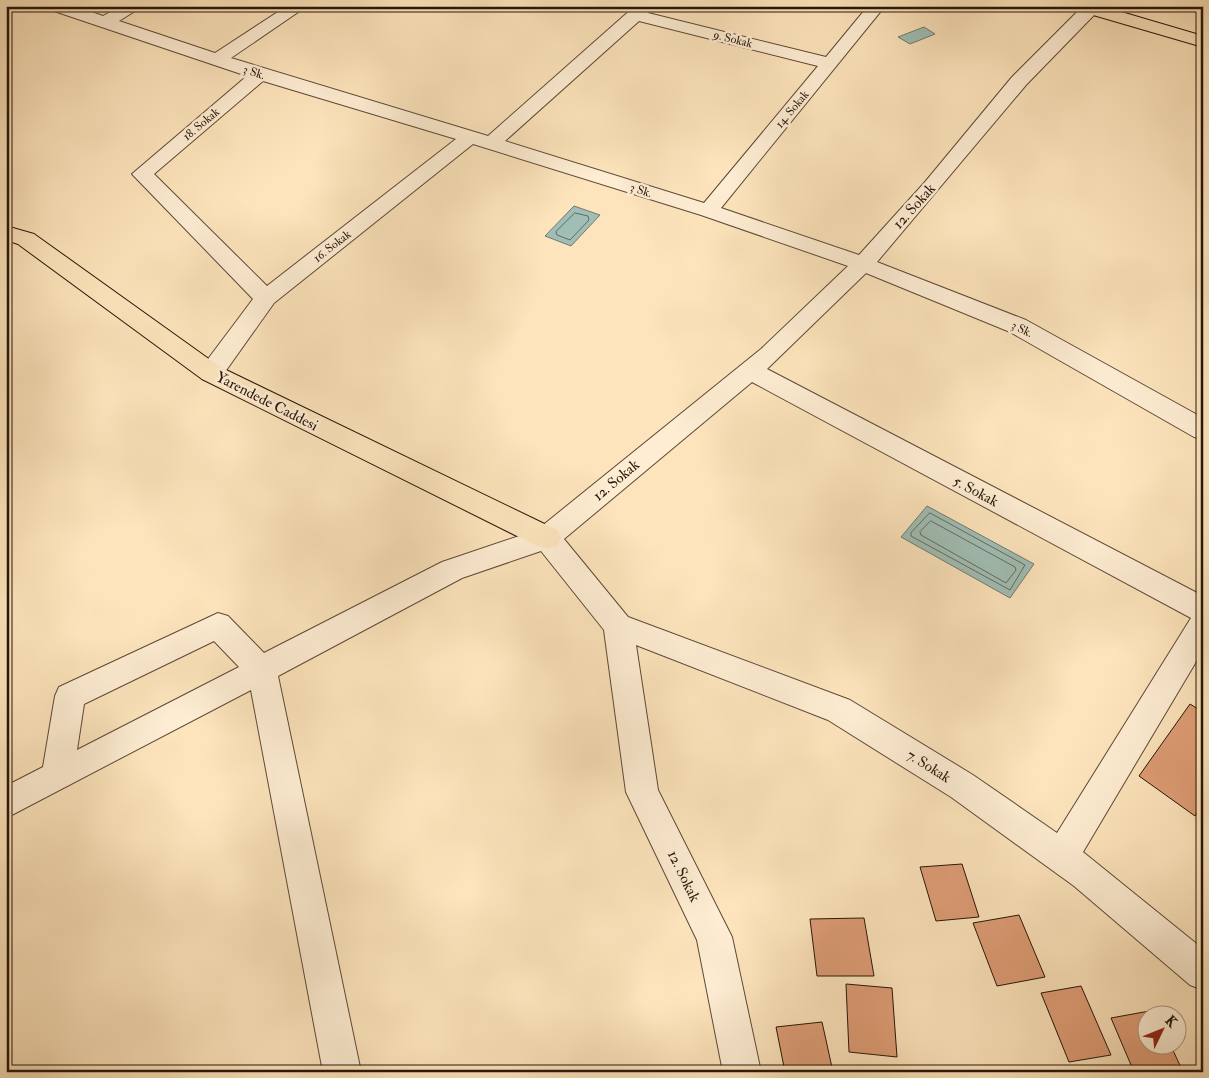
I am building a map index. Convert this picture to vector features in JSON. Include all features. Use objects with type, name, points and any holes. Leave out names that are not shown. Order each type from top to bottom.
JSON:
[{"type":"main road","points":[[1092,7],[1203,42]]},
{"type":"main road","points":[[1160,12],[1203,25]]},
{"type":"main road","name":"Yarendede Caddesi","points":[[6,233],[26,239],[211,373],[547,538]]},
{"type":"street","name":"3 Sk.","points":[[57,6],[260,74],[491,143],[708,211],[863,264],[1018,326],[1200,422]]},
{"type":"street","points":[[106,21],[135,6]]},
{"type":"street","points":[[218,59],[299,6]]},
{"type":"street","name":"14. Sokak","points":[[708,211],[877,6]]},
{"type":"street","name":"12. Sokak","points":[[547,538],[750,371],[863,264],[932,186],[1019,81],[1092,7]]},
{"type":"street","points":[[491,143],[641,11]]},
{"type":"street","name":"9. Sokak","points":[[641,11],[830,63]]},
{"type":"street","name":"18. Sokak","points":[[260,74],[142,174],[266,298]]},
{"type":"street","name":"16. Sokak","points":[[211,373],[266,298],[470,137]]},
{"type":"street","name":"5. Sokak","points":[[750,371],[1203,610]]},
{"type":"street","points":[[6,803],[262,671],[452,570],[547,538],[618,626]]},
{"type":"street","points":[[57,777],[70,696],[218,624],[262,671],[342,1072]]},
{"type":"street","points":[[1061,857],[1203,624]]},
{"type":"street","name":"12. Sokak","points":[[618,626],[642,792],[714,936],[742,1072]]},
{"type":"street","name":"7. Sokak","points":[[618,626],[839,710],[962,786],[1086,874],[1203,972]]},
{"type":"water","points":[[924,27],[935,34],[910,44],[898,37]]},
{"type":"water","points":[[574,206],[600,215],[571,246],[545,236]]},
{"type":"water","points":[[927,506],[1034,564],[1010,598],[901,537]]},
{"type":"building","points":[[1190,704],[1203,712],[1203,805],[1195,816],[1139,776]]},
{"type":"building","points":[[962,864],[979,917],[936,921],[920,867]]},
{"type":"building","points":[[1019,915],[1045,977],[997,986],[973,923]]},
{"type":"building","points":[[864,918],[874,976],[817,976],[810,919]]},
{"type":"building","points":[[846,984],[892,988],[897,1057],[849,1052]]},
{"type":"building","points":[[1081,986],[1111,1055],[1069,1062],[1041,993]]},
{"type":"building","points":[[1136,1013],[1136,1056],[1176,1056],[1183,1072],[1134,1072],[1111,1018]]},
{"type":"building","points":[[822,1022],[833,1072],[785,1072],[776,1027]]}]
